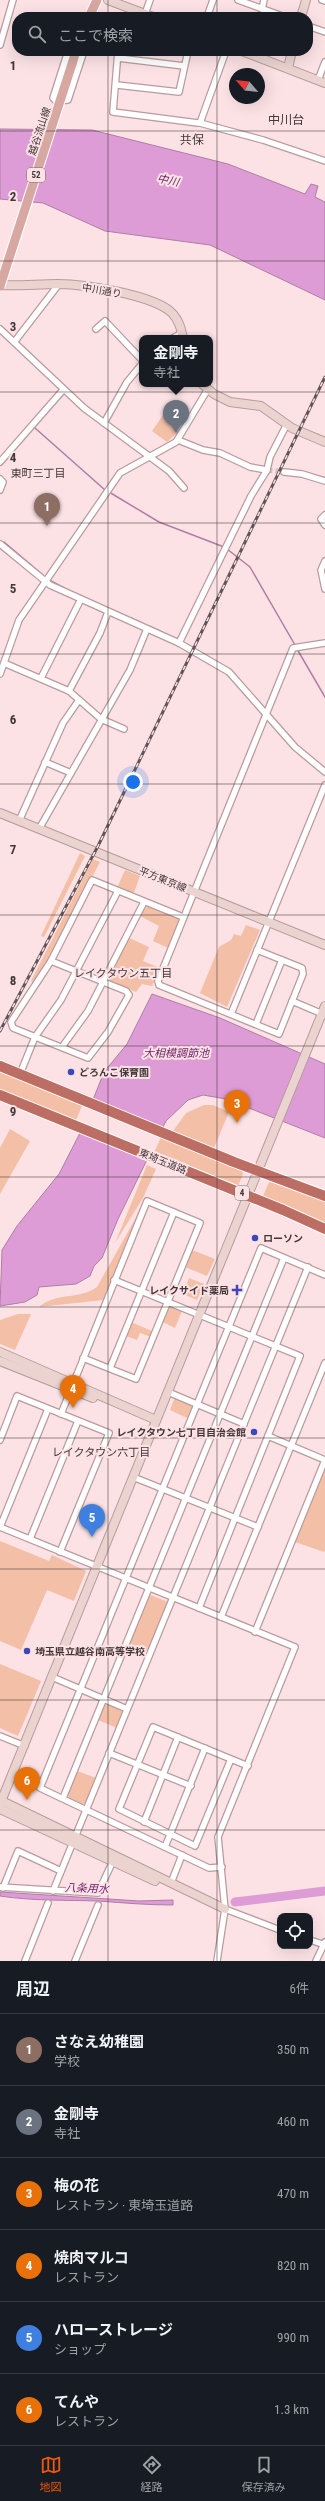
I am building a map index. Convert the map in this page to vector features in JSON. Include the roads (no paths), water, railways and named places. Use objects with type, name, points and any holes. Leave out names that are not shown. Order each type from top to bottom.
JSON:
[{"type":"highway","points":[[0,1066],[257,1171],[325,1196]]},
{"type":"highway","name":"東埼玉道路","points":[[0,1095],[325,1229]]},
{"type":"main road","points":[[91,12],[97,0]]},
{"type":"main road","name":"越谷流山線","points":[[0,285],[74,56]]},
{"type":"street","points":[[0,45],[3,21],[13,0]]},
{"type":"street","points":[[108,0],[136,12]]},
{"type":"street","points":[[144,12],[150,0]]},
{"type":"street","points":[[209,12],[213,0]]},
{"type":"street","points":[[238,0],[271,12]]},
{"type":"street","points":[[262,9],[264,0]]},
{"type":"street","points":[[302,12],[306,0]]},
{"type":"street","points":[[313,28],[325,32]]},
{"type":"street","points":[[66,56],[53,98],[56,101],[68,100],[82,56]]},
{"type":"street","points":[[117,85],[179,92],[187,56]]},
{"type":"street","points":[[200,123],[224,56]]},
{"type":"street","points":[[256,56],[321,81],[325,62]]},
{"type":"street","points":[[288,68],[291,56]]},
{"type":"street","points":[[184,66],[118,58],[117,85],[113,112],[200,123],[276,144],[325,162]]},
{"type":"street","points":[[15,341],[59,284]]},
{"type":"street","name":"中川通り","points":[[0,285],[59,284],[123,293],[162,306],[176,318],[182,335]]},
{"type":"street","points":[[96,329],[105,321],[139,357]]},
{"type":"street","points":[[0,329],[15,341],[64,390],[104,423],[169,471],[184,488]]},
{"type":"street","points":[[104,423],[127,382],[139,368]]},
{"type":"street","points":[[0,674],[19,620],[109,488],[120,473],[178,440],[205,387],[230,402],[261,406],[309,437],[325,442]]},
{"type":"street","points":[[0,462],[64,390]]},
{"type":"street","points":[[179,643],[251,496],[267,470],[270,457],[287,424]]},
{"type":"street","points":[[178,440],[203,450],[220,453],[250,467],[267,470]]},
{"type":"street","points":[[284,472],[302,474],[325,481]]},
{"type":"street","points":[[0,479],[3,482],[0,490]]},
{"type":"street","points":[[325,515],[321,519],[325,525]]},
{"type":"street","points":[[0,544],[45,582],[108,612],[179,643],[229,672],[295,747],[325,772]]},
{"type":"street","points":[[325,561],[321,570],[325,589]]},
{"type":"street","points":[[41,678],[81,599]]},
{"type":"street","points":[[69,691],[100,633],[108,612]]},
{"type":"street","points":[[39,829],[130,670],[147,629]]},
{"type":"street","points":[[257,950],[302,968],[303,974],[279,1034],[159,986],[158,980],[293,648],[325,642]]},
{"type":"street","points":[[4,663],[69,691],[101,719],[124,729]]},
{"type":"street","points":[[19,821],[63,723],[79,700]]},
{"type":"street","points":[[45,762],[71,773]]},
{"type":"street","points":[[231,1014],[325,785]]},
{"type":"street","name":"平方東京線","points":[[0,813],[325,945]]},
{"type":"street","points":[[51,961],[126,991],[129,995],[108,1032],[88,1058],[13,1028],[11,1022],[51,961],[92,880],[183,917]]},
{"type":"street","points":[[20,1074],[35,1037],[61,1000],[78,971],[118,891]]},
{"type":"street","points":[[62,1047],[88,1011],[144,902]]},
{"type":"street","points":[[256,1024],[282,960]]},
{"type":"street","points":[[225,1909],[171,1883],[74,1841],[0,1804],[25,1746],[276,1124],[324,1012],[292,1001]]},
{"type":"street","points":[[61,1414],[83,1358],[114,1280],[147,1202],[200,1223],[136,1379],[83,1358]]},
{"type":"street","points":[[110,1368],[174,1212]]},
{"type":"street","points":[[222,1867],[209,1868],[40,1788],[261,1248],[325,1275]]},
{"type":"street","points":[[63,1798],[284,1258]]},
{"type":"street","points":[[53,1891],[308,1267]]},
{"type":"street","points":[[114,1280],[300,1356],[199,1608]]},
{"type":"street","points":[[0,1352],[143,1418],[156,1420]]},
{"type":"street","points":[[0,1362],[72,1386]]},
{"type":"street","points":[[221,1618],[325,1363]]},
{"type":"street","points":[[168,1392],[244,1424]]},
{"type":"street","points":[[0,1440],[17,1396],[109,1433],[60,1552]]},
{"type":"street","points":[[48,1409],[0,1527],[295,1647],[218,1837],[225,1909],[217,1961]]},
{"type":"street","points":[[30,1539],[78,1421]]},
{"type":"street","points":[[255,1632],[325,1460],[268,1436]]},
{"type":"street","points":[[133,1477],[258,1527]]},
{"type":"street","points":[[52,1677],[127,1709]]},
{"type":"street","points":[[231,1759],[195,1846],[119,1809],[153,1727],[205,1748],[248,1766]]},
{"type":"street","points":[[0,1736],[25,1746]]},
{"type":"street","points":[[144,1822],[178,1737]]},
{"type":"street","points":[[165,1847],[191,1786],[205,1748]]},
{"type":"street","points":[[109,1753],[191,1786]]},
{"type":"street","points":[[74,1841],[112,1863],[277,1929]]},
{"type":"street","points":[[60,1871],[18,1851],[1,1887],[98,1893],[112,1863]]},
{"type":"street","points":[[171,1883],[182,1855]]},
{"type":"street","points":[[25,1961],[48,1903]]},
{"type":"street","points":[[76,1961],[98,1905]]},
{"type":"street","points":[[313,1941],[325,1944],[316,1961]]},
{"type":"water","name":"中川","points":[[0,129],[92,130],[228,164],[305,194],[311,184],[318,186],[315,197],[325,202],[325,300],[210,245],[105,231],[43,203],[0,199]]},
{"type":"water","name":"大相模調節池","points":[[152,994],[220,1018],[325,1064],[325,1138],[226,1099],[203,1095],[188,1100],[166,1121],[118,1219],[102,1258],[94,1266],[90,1276],[76,1284],[39,1287],[37,1295],[25,1302],[0,1306],[2,1250],[17,1226],[59,1174],[79,1135],[104,1072],[127,1044]]},
{"type":"water","points":[[0,1892],[139,1901],[173,1900],[173,1905],[25,1899],[0,1896]]},
{"type":"waterway","points":[[35,428],[105,490]]},
{"type":"waterway","points":[[109,492],[159,522],[224,547]]},
{"type":"waterway","points":[[4,542],[43,575]]},
{"type":"waterway","points":[[227,549],[250,567],[295,645]]},
{"type":"waterway","points":[[51,581],[70,591]]},
{"type":"waterway","points":[[110,609],[121,614]]},
{"type":"waterway","points":[[131,618],[142,623]]},
{"type":"waterway","points":[[149,626],[162,632]]},
{"type":"waterway","points":[[297,649],[325,697]]},
{"type":"waterway","name":"八条用水","points":[[235,1902],[325,1891]]},
{"type":"tunnel","points":[[267,470],[284,472]]},
{"type":"railway","points":[[0,1031],[98,846],[325,377]]},
{"type":"place","name":"金剛寺","points":[[176,433]]},
{"type":"place","name":"さなえ幼稚園","points":[[47,526]]},
{"type":"place","name":"どろんこ保育園","points":[[71,1072]]},
{"type":"place","name":"梅の花","points":[[237,1123]]},
{"type":"place","name":"ローソン","points":[[255,1238]]},
{"type":"place","name":"レイクサイド薬局","points":[[237,1290]]},
{"type":"place","name":"焼肉マルコ","points":[[73,1408]]},
{"type":"place","name":"レイクタウン七丁目自治会館","points":[[254,1432]]},
{"type":"place","name":"ハローストレージ","points":[[92,1537]]},
{"type":"place","name":"埼玉県立越谷南高等学校","points":[[27,1651]]},
{"type":"place","name":"てんや","points":[[27,1800]]},
{"type":"district","name":"中川台","points":[[286,120]]},
{"type":"district","name":"共保","points":[[192,140]]},
{"type":"district","name":"東町三丁目","points":[[38,473]]},
{"type":"district","name":"レイクタウン五丁目","points":[[123,973]]},
{"type":"district","name":"レイクタウン六丁目","points":[[101,1452]]}]
